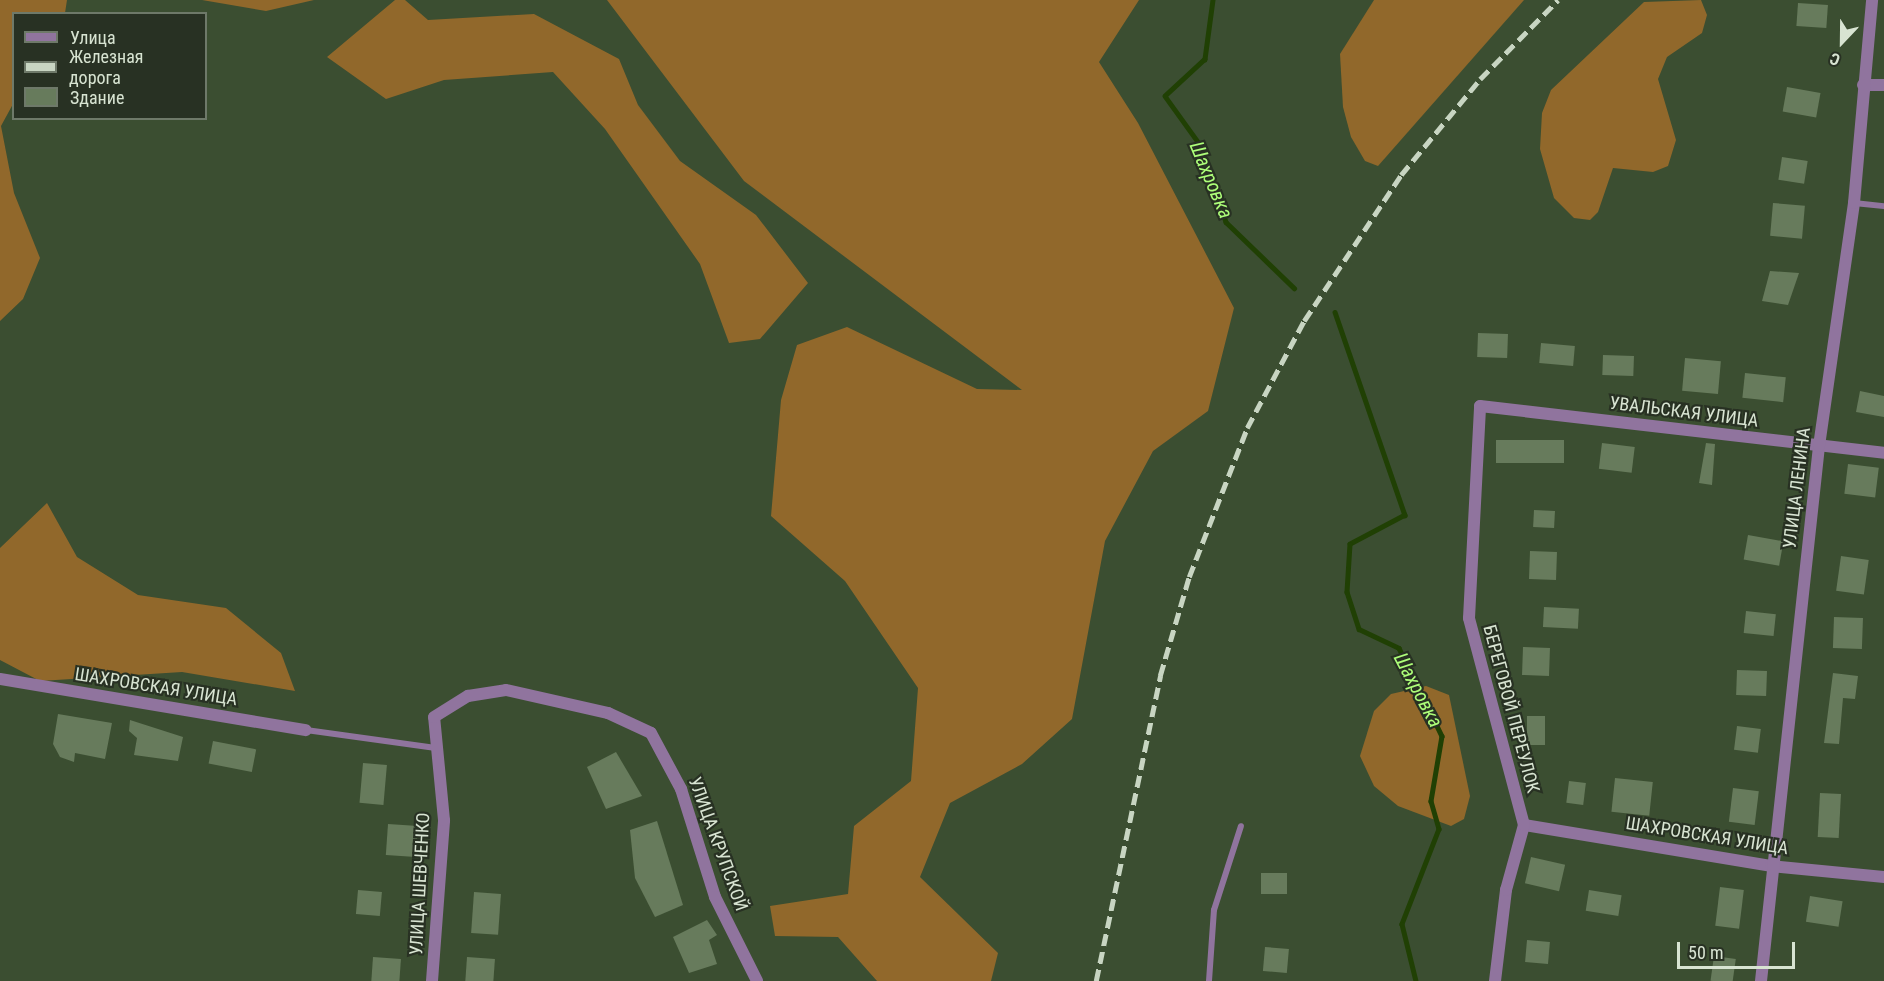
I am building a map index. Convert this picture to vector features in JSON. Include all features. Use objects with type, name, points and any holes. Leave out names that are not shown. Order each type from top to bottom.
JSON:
[{"type":"street","name":"УЛИЦА ЛЕНИНА","points":[[1761,981],[1819,447],[1854,203],[1872,0]]},
{"type":"street","points":[[1863,85],[1884,85]]},
{"type":"street","name":"УВАЛЬСКАЯ УЛИЦА","points":[[1480,406],[1884,453]]},
{"type":"street","name":"БЕРЕГОВОЙ ПЕРЕУЛОК","points":[[1480,406],[1469,618],[1524,825]]},
{"type":"street","name":"ШАХРОВСКАЯ УЛИЦА","points":[[0,679],[306,730]]},
{"type":"street","name":"УЛИЦА КРУПСКОЙ","points":[[434,717],[468,696],[506,690],[608,713],[651,733],[681,789],[715,897],[756,981]]},
{"type":"street","name":"УЛИЦА ШЕВЧЕНКО","points":[[432,981],[444,820],[434,717]]},
{"type":"street","points":[[1495,981],[1506,890],[1524,825]]},
{"type":"street","name":"ШАХРОВСКАЯ УЛИЦА","points":[[1524,825],[1772,866],[1884,877]]},
{"type":"lane","points":[[1854,203],[1884,206]]},
{"type":"lane","points":[[306,730],[437,748]]},
{"type":"lane","points":[[1209,981],[1214,910],[1241,826]]},
{"type":"shaded area","points":[[0,0],[67,0],[65,12],[12,12],[12,106],[1,126],[14,193],[40,258],[23,299],[0,321]]},
{"type":"shaded area","points":[[202,0],[314,0],[266,11]]},
{"type":"shaded area","points":[[395,0],[405,0],[428,20],[534,14],[619,59],[638,105],[680,161],[756,215],[808,283],[760,339],[729,343],[700,264],[605,129],[553,72],[444,80],[386,99],[327,57]]},
{"type":"shaded area","points":[[607,0],[1139,0],[1099,62],[1138,123],[1234,308],[1208,411],[1153,451],[1105,541],[1072,719],[1022,764],[950,803],[920,877],[998,953],[991,981],[877,981],[838,937],[775,936],[770,906],[848,894],[854,826],[911,781],[918,688],[845,581],[771,516],[781,400],[797,345],[847,327],[977,389],[1022,390],[744,181]]},
{"type":"shaded area","points":[[1374,0],[1524,0],[1378,166],[1365,161],[1351,137],[1343,107],[1340,54]]},
{"type":"shaded area","points":[[1701,0],[1707,15],[1702,33],[1667,57],[1658,79],[1676,140],[1668,166],[1653,172],[1613,168],[1598,212],[1590,220],[1574,218],[1554,198],[1540,149],[1542,113],[1551,90],[1644,2]]},
{"type":"shaded area","points":[[47,503],[77,557],[138,595],[226,608],[281,653],[295,691],[182,672],[40,681],[0,660],[0,548]]},
{"type":"shaded area","points":[[1426,686],[1449,695],[1470,796],[1464,819],[1451,826],[1398,806],[1374,786],[1360,756],[1374,711],[1391,694]]},
{"type":"building","points":[[1798,3],[1828,5],[1826,28],[1796,26]]},
{"type":"building","points":[[1787,87],[1820,93],[1816,118],[1783,112]]},
{"type":"building","points":[[1782,157],[1808,161],[1804,184],[1778,180]]},
{"type":"building","points":[[1773,203],[1805,206],[1802,239],[1770,236]]},
{"type":"building","points":[[1770,271],[1799,273],[1788,305],[1762,301]]},
{"type":"building","points":[[1478,333],[1508,334],[1507,358],[1477,357]]},
{"type":"building","points":[[1541,343],[1575,346],[1573,366],[1539,363]]},
{"type":"building","points":[[1603,355],[1634,356],[1633,376],[1602,375]]},
{"type":"building","points":[[1685,358],[1721,361],[1718,394],[1682,391]]},
{"type":"building","points":[[1745,373],[1786,377],[1783,402],[1742,398]]},
{"type":"building","points":[[1860,391],[1884,396],[1884,417],[1856,412]]},
{"type":"building","points":[[1496,440],[1564,440],[1564,463],[1496,463]]},
{"type":"building","points":[[1602,443],[1635,447],[1632,473],[1599,469]]},
{"type":"building","points":[[1706,443],[1715,444],[1712,485],[1699,483]]},
{"type":"building","points":[[1848,464],[1879,468],[1875,498],[1844,494]]},
{"type":"building","points":[[1534,510],[1555,511],[1554,528],[1533,527]]},
{"type":"building","points":[[1748,535],[1783,541],[1779,566],[1744,560]]},
{"type":"building","points":[[1530,551],[1557,552],[1556,580],[1529,579]]},
{"type":"building","points":[[1841,556],[1869,560],[1864,595],[1836,591]]},
{"type":"building","points":[[1544,607],[1579,609],[1578,629],[1543,627]]},
{"type":"building","points":[[1746,611],[1776,614],[1774,636],[1744,633]]},
{"type":"building","points":[[1834,617],[1863,618],[1862,649],[1833,648]]},
{"type":"building","points":[[1523,647],[1550,648],[1549,676],[1522,675]]},
{"type":"building","points":[[1737,670],[1767,671],[1766,696],[1736,695]]},
{"type":"building","points":[[1833,673],[1858,676],[1855,699],[1843,698],[1839,744],[1824,743]]},
{"type":"building","points":[[58,714],[112,723],[105,759],[75,753],[74,762],[60,757],[53,744]]},
{"type":"building","points":[[1527,716],[1545,716],[1545,745],[1527,745]]},
{"type":"building","points":[[130,720],[183,737],[178,761],[134,755],[137,738],[129,731]]},
{"type":"building","points":[[1737,726],[1761,729],[1758,753],[1734,750]]},
{"type":"building","points":[[213,741],[256,749],[252,772],[209,764]]},
{"type":"building","points":[[616,752],[642,796],[606,809],[587,767]]},
{"type":"building","points":[[363,763],[387,765],[383,805],[360,803]]},
{"type":"building","points":[[1615,778],[1653,782],[1649,816],[1611,812]]},
{"type":"building","points":[[1569,781],[1586,783],[1583,805],[1566,803]]},
{"type":"building","points":[[1733,788],[1759,791],[1755,825],[1729,822]]},
{"type":"building","points":[[1820,793],[1841,794],[1839,838],[1818,837]]},
{"type":"building","points":[[657,821],[683,905],[655,917],[635,878],[630,830]]},
{"type":"building","points":[[388,824],[418,826],[416,857],[386,855]]},
{"type":"building","points":[[1531,857],[1565,865],[1559,891],[1525,883]]},
{"type":"building","points":[[1261,873],[1287,873],[1287,894],[1261,894]]},
{"type":"building","points":[[1720,887],[1744,890],[1739,929],[1715,926]]},
{"type":"building","points":[[358,890],[382,892],[380,916],[356,914]]},
{"type":"building","points":[[1589,890],[1622,895],[1618,916],[1586,911]]},
{"type":"building","points":[[474,892],[501,894],[498,935],[471,933]]},
{"type":"building","points":[[1810,896],[1843,901],[1839,927],[1806,922]]},
{"type":"building","points":[[707,920],[717,935],[709,940],[717,964],[689,973],[673,937]]},
{"type":"building","points":[[1527,940],[1550,942],[1548,964],[1525,962]]},
{"type":"building","points":[[1265,947],[1289,949],[1287,973],[1263,971]]},
{"type":"building","points":[[1714,956],[1736,959],[1733,981],[1711,981]]},
{"type":"building","points":[[373,957],[401,959],[399,981],[371,981]]},
{"type":"building","points":[[467,957],[495,959],[493,981],[465,981]]},
{"type":"waterway","name":"Шахровка","points":[[1213,0],[1205,59],[1165,96],[1201,146],[1226,222],[1294,288]]},
{"type":"waterway","name":"Шахровка","points":[[1335,312],[1405,515],[1350,544],[1347,592],[1359,629],[1399,648],[1442,736],[1431,801],[1439,829],[1402,924],[1416,981]]},
{"type":"railway","points":[[1096,981],[1160,676],[1189,577],[1247,428],[1304,321],[1401,175],[1480,79],[1558,0]]}]
